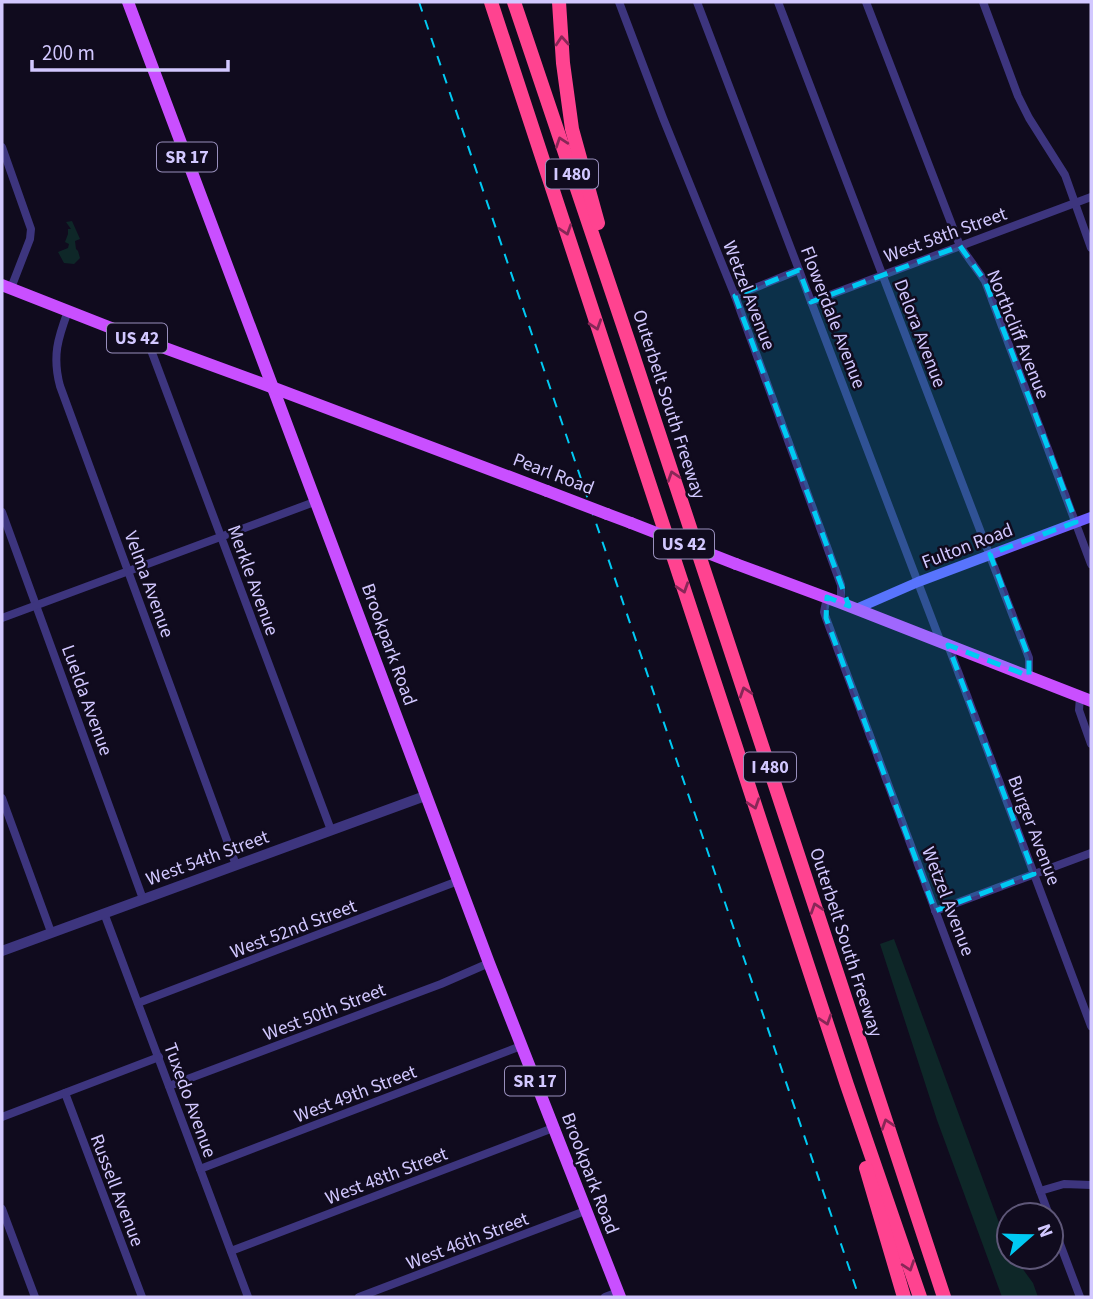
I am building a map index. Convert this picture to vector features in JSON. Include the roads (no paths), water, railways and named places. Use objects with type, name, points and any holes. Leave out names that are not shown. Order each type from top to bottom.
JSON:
[{"type":"highway","name":"I 480","points":[[491,2],[919,1297]]},
{"type":"highway","name":"Outerbelt South Freeway","points":[[514,2],[944,1297]]},
{"type":"highway","points":[[559,2],[563,63],[572,129],[630,346]]},
{"type":"highway","points":[[847,1085],[867,1173],[904,1297]]},
{"type":"highway","points":[[909,1189],[935,1244],[954,1297]]},
{"type":"main road","name":"Brookpark Road","points":[[128,2],[317,501],[425,796],[619,1295]]},
{"type":"main road","name":"Pearl Road","points":[[7,287],[827,597],[1086,699]]},
{"type":"main road","name":"Fulton Road","points":[[856,609],[918,582],[1091,517]]},
{"type":"street","name":"Wetzel Avenue","points":[[619,2],[735,296],[841,586],[841,603]]},
{"type":"street","name":"Flowerdale Avenue","points":[[697,2],[944,644]]},
{"type":"street","name":"Delora Avenue","points":[[778,2],[1029,658],[1029,676]]},
{"type":"street","name":"Northcliff Avenue","points":[[866,2],[960,246],[985,281],[1091,564]]},
{"type":"street","points":[[983,2],[1018,96],[1065,176],[1091,248]]},
{"type":"street","points":[[2,147],[31,229],[30,239],[7,287]]},
{"type":"street","name":"West 58th Street","points":[[811,302],[1091,197]]},
{"type":"street","points":[[735,296],[799,270]]},
{"type":"street","name":"Velma Avenue","points":[[68,311],[56,350],[57,373],[236,865]]},
{"type":"street","name":"Merkle Avenue","points":[[148,342],[331,831]]},
{"type":"street","points":[[2,618],[317,501]]},
{"type":"street","name":"Luelda Avenue","points":[[2,512],[143,899]]},
{"type":"street","name":"Wetzel Avenue","points":[[827,597],[824,612],[826,618],[1044,1201]]},
{"type":"street","name":"Burger Avenue","points":[[944,644],[1091,1026]]},
{"type":"street","points":[[1086,699],[1079,709],[1091,744]]},
{"type":"street","name":"West 54th Street","points":[[2,951],[425,796]]},
{"type":"street","points":[[2,798],[51,932]]},
{"type":"street","points":[[935,911],[1091,853]]},
{"type":"street","name":"West 52nd Street","points":[[138,1003],[458,881]]},
{"type":"street","name":"Tuxedo Avenue","points":[[104,913],[248,1297]]},
{"type":"street","name":"West 50th Street","points":[[169,1086],[441,984],[489,963]]},
{"type":"street","name":"West 49th Street","points":[[200,1169],[521,1046]]},
{"type":"street","points":[[2,1117],[159,1058]]},
{"type":"street","name":"Russell Avenue","points":[[65,1093],[142,1297]]},
{"type":"street","name":"West 48th Street","points":[[231,1251],[553,1128]]},
{"type":"street","points":[[1040,1191],[1063,1184],[1091,1185]]},
{"type":"street","points":[[2,1209],[35,1297]]},
{"type":"street","name":"West 46th Street","points":[[359,1297],[585,1211]]},
{"type":"street","name":"Wetzel Avenue","points":[[1065,1257],[1080,1297]]},
{"type":"street","points":[[605,1297],[619,1295]]},
{"type":"railway","points":[[419,2],[859,1297]]}]
